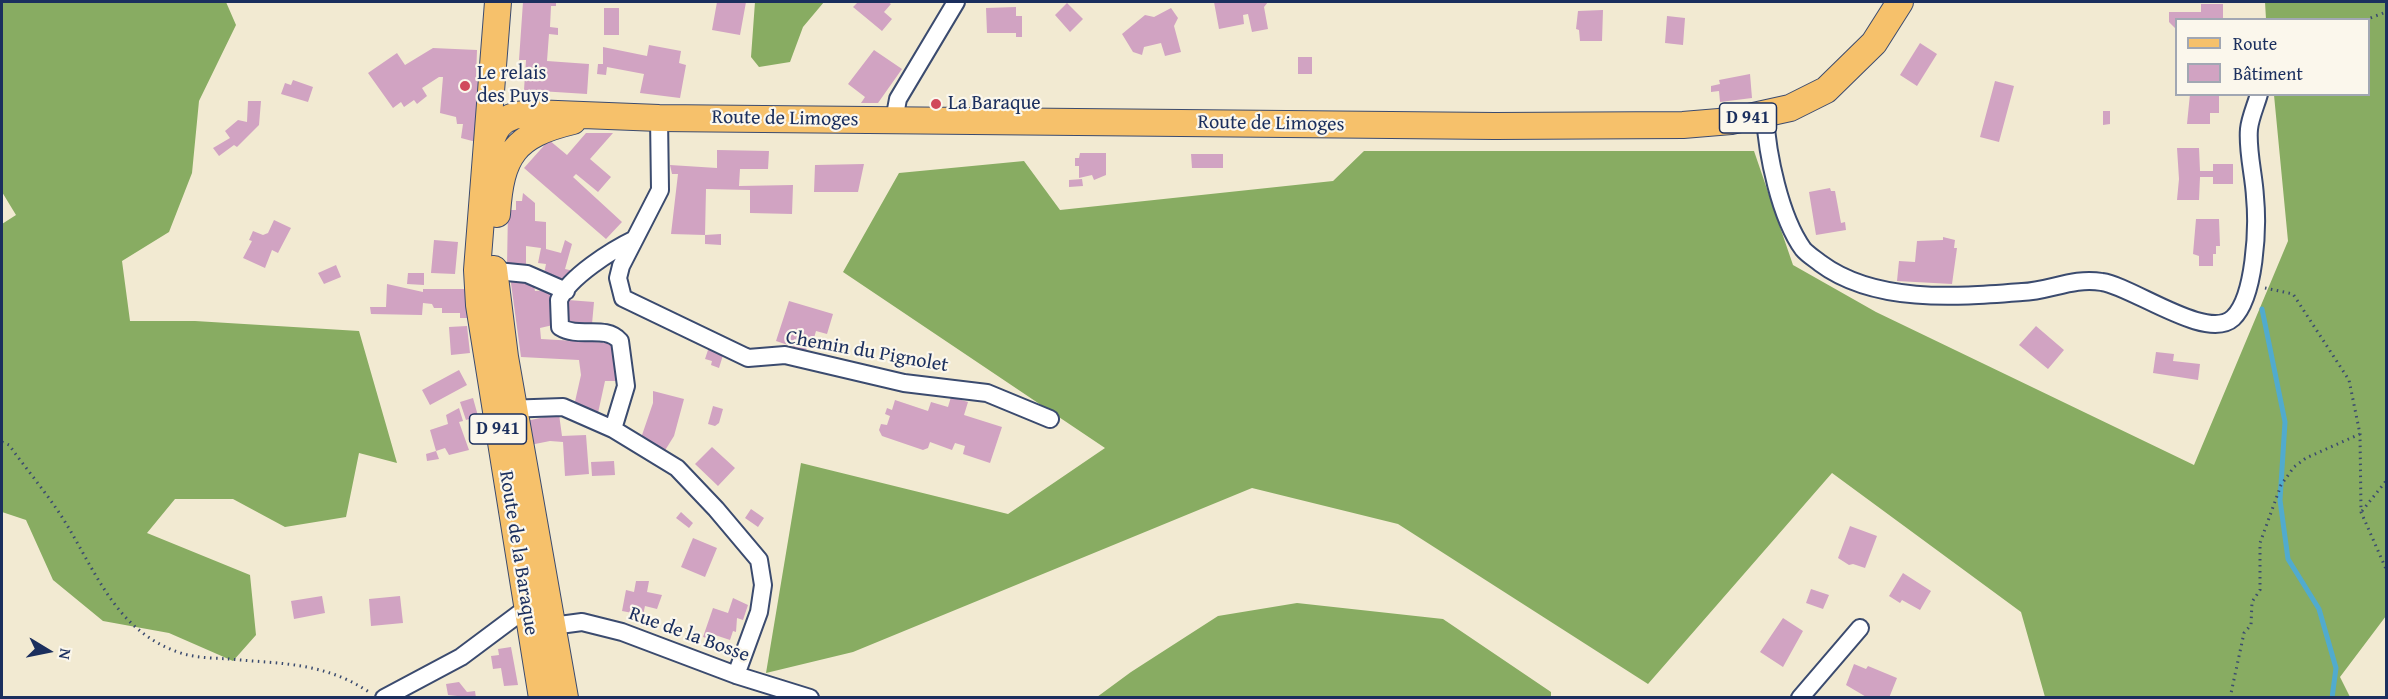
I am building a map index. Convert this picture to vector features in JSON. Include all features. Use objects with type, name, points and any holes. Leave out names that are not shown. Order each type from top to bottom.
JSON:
[{"type":"main road","points":[[486,159],[498,2]]},
{"type":"main road","points":[[505,81],[514,104],[532,123],[515,132],[501,122],[497,103],[506,2]]},
{"type":"main road","points":[[501,122],[513,2]]},
{"type":"main road","name":"Route de Limoges","points":[[532,123],[547,128],[594,117],[1683,125],[1765,115],[1790,108],[1826,90],[1874,43],[1900,2]]},
{"type":"main road","name":"D 941","points":[[486,159],[491,135],[501,122]]},
{"type":"main road","name":"Route de la Baraque","points":[[501,122],[491,182],[485,270],[479,305],[505,409],[516,475],[531,499],[565,698]]},
{"type":"main road","name":"D 941","points":[[485,270],[504,172],[513,150],[532,123]]},
{"type":"main road","name":"Route de la Baraque","points":[[485,270],[486,159]]},
{"type":"main road","name":"Route de la Baraque","points":[[505,409],[527,610],[542,698]]},
{"type":"street","points":[[894,120],[898,99],[956,2]]},
{"type":"street","points":[[1765,115],[1782,206],[1803,250],[1832,271],[1870,288],[1935,295],[2025,292],[2074,280],[2103,282],[2128,289],[2172,314],[2207,324],[2230,321],[2242,308],[2251,285],[2256,201],[2249,129],[2258,96]]},
{"type":"street","name":"Chemin du Pignolet","points":[[659,118],[660,190],[618,278],[623,298],[748,358],[784,355],[904,383],[987,393],[1050,419]]},
{"type":"street","points":[[613,429],[626,386],[623,348],[612,334],[569,331],[560,327],[560,300],[581,275],[614,250],[635,239]]},
{"type":"street","points":[[485,270],[527,274],[566,291]]},
{"type":"street","points":[[505,409],[563,407],[613,429],[677,468],[759,560],[763,585],[759,612],[736,675]]},
{"type":"street","points":[[377,695],[461,657],[527,610],[546,588]]},
{"type":"street","name":"Rue de la Bosse","points":[[552,626],[582,622],[622,632],[736,675],[810,698]]},
{"type":"street","points":[[1800,698],[1860,628]]},
{"type":"path","points":[[2370,18],[2386,12]]},
{"type":"path","points":[[2251,285],[2293,294],[2349,380],[2360,434],[2361,512],[2386,569]]},
{"type":"path","points":[[2230,698],[2244,633],[2251,625],[2252,602],[2260,590],[2260,543],[2281,485],[2294,467],[2306,458],[2360,434]]},
{"type":"path","points":[[2,442],[9,445],[58,512],[105,595],[132,624],[162,645],[186,654],[320,669],[348,678],[377,695]]},
{"type":"path","points":[[2361,512],[2386,481]]},
{"type":"green space","points":[[2,2],[226,2],[236,25],[199,101],[192,173],[169,232],[122,261],[130,321],[195,321],[359,331],[397,463],[359,453],[346,517],[285,527],[233,499],[175,499],[147,533],[250,575],[256,635],[233,661],[169,633],[103,621],[53,580],[26,520],[2,512],[2,224],[16,215],[2,192]]},
{"type":"green space","points":[[755,2],[824,2],[803,27],[790,62],[759,67],[751,57]]},
{"type":"green space","points":[[2265,2],[2386,2],[2386,616],[2340,677],[2350,697],[2045,697],[2021,612],[1832,473],[1648,684],[1398,524],[1252,488],[853,652],[766,673],[801,463],[1008,514],[1105,448],[843,272],[899,173],[1024,161],[1060,210],[1333,181],[1364,151],[1754,151],[1793,265],[1876,312],[2194,465],[2288,241],[2274,96],[2370,96],[2370,18],[2266,18]]},
{"type":"green space","points":[[1297,603],[1443,619],[1551,692],[1551,697],[1097,697],[1131,672],[1218,616]]},
{"type":"building","points":[[523,2],[556,2],[556,6],[551,6],[550,27],[558,28],[558,35],[549,34],[547,61],[589,64],[587,94],[524,90],[526,60],[519,60]]},
{"type":"building","points":[[717,2],[746,2],[740,35],[712,30]]},
{"type":"building","points":[[858,2],[888,2],[891,4],[884,12],[892,19],[882,31],[853,7]]},
{"type":"building","points":[[1214,2],[1268,2],[1264,7],[1268,29],[1252,32],[1248,14],[1243,15],[1244,24],[1219,29]]},
{"type":"building","points":[[1067,3],[1083,19],[1070,32],[1055,15]]},
{"type":"building","points":[[2201,4],[2223,4],[2223,18],[2175,18],[2175,28],[2169,22],[2169,12],[2201,12]]},
{"type":"building","points":[[1016,7],[1016,16],[1022,16],[1022,37],[1016,37],[1016,33],[987,33],[986,8]]},
{"type":"building","points":[[604,8],[619,8],[619,35],[604,35]]},
{"type":"building","points":[[1171,8],[1178,18],[1174,26],[1181,52],[1165,56],[1161,43],[1144,47],[1142,55],[1133,52],[1122,34],[1145,15],[1154,17]]},
{"type":"building","points":[[1603,10],[1602,41],[1580,41],[1579,30],[1576,29],[1578,11]]},
{"type":"building","points":[[1667,16],[1685,18],[1683,45],[1665,43]]},
{"type":"building","points":[[1920,43],[1937,54],[1917,86],[1900,75]]},
{"type":"building","points":[[649,45],[681,51],[679,63],[686,65],[680,98],[640,93],[644,74],[607,67],[606,75],[597,74],[598,64],[603,64],[603,47],[647,56]]},
{"type":"building","points":[[433,48],[477,50],[476,77],[481,78],[476,142],[461,138],[463,124],[457,124],[456,117],[440,113],[443,77],[439,77],[422,88],[427,96],[417,104],[414,100],[404,107],[401,102],[393,108],[368,73],[397,53],[405,65]]},
{"type":"building","points":[[874,50],[902,69],[878,103],[861,103],[865,97],[848,84]]},
{"type":"building","points":[[1298,57],[1312,57],[1312,74],[1298,74]]},
{"type":"building","points":[[1750,74],[1752,98],[1720,102],[1719,91],[1711,92],[1711,86],[1720,84],[1719,80]]},
{"type":"building","points":[[293,80],[313,87],[308,102],[281,94],[285,83],[291,85]]},
{"type":"building","points":[[1995,81],[2014,86],[1999,142],[1980,137]]},
{"type":"building","points":[[2190,96],[2219,96],[2219,113],[2210,113],[2210,124],[2187,124]]},
{"type":"building","points":[[248,101],[261,101],[259,125],[237,147],[234,145],[219,156],[213,148],[230,138],[225,131],[238,120],[247,122]]},
{"type":"building","points":[[2103,111],[2110,111],[2110,124],[2103,125]]},
{"type":"building","points":[[586,133],[613,133],[590,159],[611,177],[598,192],[576,174],[573,177],[622,222],[606,239],[524,168],[549,140],[567,155]]},
{"type":"building","points":[[2177,148],[2199,148],[2200,171],[2213,171],[2213,164],[2233,164],[2233,184],[2213,184],[2213,177],[2200,177],[2199,200],[2177,200],[2179,179]]},
{"type":"building","points":[[717,150],[769,151],[768,169],[740,169],[739,186],[793,185],[792,214],[750,213],[750,190],[706,189],[705,235],[671,234],[678,174],[672,174],[670,165],[717,168]]},
{"type":"building","points":[[1080,153],[1106,153],[1106,175],[1094,180],[1092,175],[1079,178],[1079,166],[1075,166],[1075,158],[1079,158]]},
{"type":"building","points":[[1191,154],[1223,154],[1223,168],[1192,168]]},
{"type":"building","points":[[864,164],[858,192],[814,192],[815,165]]},
{"type":"building","points":[[1082,179],[1083,186],[1069,187],[1069,180]]},
{"type":"building","points":[[1830,188],[1831,191],[1835,191],[1841,223],[1845,222],[1846,230],[1816,235],[1809,192]]},
{"type":"building","points":[[523,193],[535,203],[535,221],[546,222],[546,249],[561,253],[565,240],[572,244],[565,269],[574,271],[569,280],[544,274],[546,264],[538,263],[541,248],[526,246],[526,266],[507,266],[508,210],[516,210],[516,201],[522,201]]},
{"type":"building","points":[[2196,219],[2219,219],[2220,246],[2216,246],[2216,254],[2213,254],[2213,266],[2199,266],[2199,256],[2193,254]]},
{"type":"building","points":[[274,220],[291,228],[278,253],[272,250],[265,268],[243,258],[252,241],[249,240],[253,231],[263,235],[268,233]]},
{"type":"building","points":[[721,234],[721,245],[705,244],[705,235]]},
{"type":"building","points":[[1943,237],[1955,240],[1954,248],[1957,248],[1952,284],[1897,281],[1899,261],[1915,262],[1917,241],[1943,240]]},
{"type":"building","points":[[434,240],[458,242],[455,274],[431,273]]},
{"type":"building","points":[[336,265],[341,277],[324,284],[318,273]]},
{"type":"building","points":[[408,273],[424,273],[424,285],[407,284]]},
{"type":"building","points":[[510,276],[533,280],[535,291],[550,290],[555,293],[553,325],[540,328],[541,339],[611,343],[618,381],[605,381],[598,413],[574,406],[581,375],[579,360],[521,357]]},
{"type":"building","points":[[387,284],[423,292],[423,289],[466,289],[467,318],[460,318],[460,313],[442,313],[442,308],[434,308],[432,304],[423,303],[422,315],[371,314],[370,307],[386,307]]},
{"type":"building","points":[[568,300],[594,302],[592,324],[565,321]]},
{"type":"building","points":[[789,301],[833,314],[827,334],[816,331],[806,351],[776,341]]},
{"type":"building","points":[[467,326],[470,353],[451,355],[449,327]]},
{"type":"building","points":[[2036,326],[2064,350],[2048,369],[2019,345]]},
{"type":"building","points":[[709,347],[724,352],[719,368],[711,365],[712,361],[705,359]]},
{"type":"building","points":[[2156,352],[2174,354],[2173,361],[2200,364],[2198,380],[2153,373]]},
{"type":"building","points":[[459,370],[467,385],[430,405],[422,390]]},
{"type":"building","points":[[653,391],[684,399],[674,436],[664,452],[641,438],[653,403]]},
{"type":"building","points":[[951,397],[968,402],[964,415],[1002,427],[990,463],[963,454],[965,446],[955,443],[952,450],[930,442],[928,448],[923,450],[882,436],[879,430],[881,424],[887,425],[890,416],[885,414],[887,408],[892,410],[895,400],[928,411],[931,402],[948,407]]},
{"type":"building","points":[[473,398],[478,416],[466,420],[460,402]]},
{"type":"building","points":[[713,406],[723,409],[719,423],[715,426],[708,424]]},
{"type":"building","points":[[459,408],[463,421],[459,422],[469,450],[449,455],[445,448],[436,451],[430,430],[448,424],[446,415]]},
{"type":"building","points":[[559,414],[562,436],[586,435],[589,474],[565,476],[563,442],[550,441],[530,445],[526,421]]},
{"type":"building","points":[[712,447],[735,468],[718,486],[695,464]]},
{"type":"building","points":[[436,451],[439,459],[427,461],[426,454]]},
{"type":"building","points":[[614,461],[615,475],[592,476],[591,462]]},
{"type":"building","points":[[751,509],[764,518],[758,527],[745,518]]},
{"type":"building","points":[[681,512],[693,523],[689,528],[676,518]]},
{"type":"building","points":[[1850,526],[1877,536],[1865,568],[1849,565],[1838,558]]},
{"type":"building","points":[[693,538],[717,548],[705,577],[681,567]]},
{"type":"building","points":[[1903,573],[1931,591],[1920,610],[1902,600],[1900,603],[1889,596]]},
{"type":"building","points":[[636,581],[649,581],[647,592],[662,595],[657,609],[645,606],[643,615],[622,611],[626,590],[634,592]]},
{"type":"building","points":[[1811,589],[1829,595],[1823,609],[1806,603]]},
{"type":"building","points":[[322,596],[325,613],[294,619],[291,601]]},
{"type":"building","points":[[400,596],[403,623],[371,626],[369,599]]},
{"type":"building","points":[[733,598],[748,605],[743,620],[737,618],[736,632],[733,631],[730,640],[715,635],[713,640],[703,637],[713,608],[728,613]]},
{"type":"building","points":[[1783,618],[1803,631],[1783,667],[1760,652]]},
{"type":"building","points":[[511,647],[518,685],[504,686],[501,668],[493,669],[491,656],[499,655],[498,649]]},
{"type":"building","points":[[1854,664],[1866,669],[1868,666],[1897,678],[1889,698],[1868,698],[1846,685]]},
{"type":"building","points":[[459,682],[467,692],[475,691],[476,698],[448,695],[446,684]]},
{"type":"waterway","points":[[2262,309],[2285,422],[2280,500],[2288,559],[2319,609],[2336,668],[2332,698]]},
{"type":"place","name":"Le relais des Puys","points":[[465,86]]},
{"type":"place","name":"La Baraque","points":[[936,104]]}]
